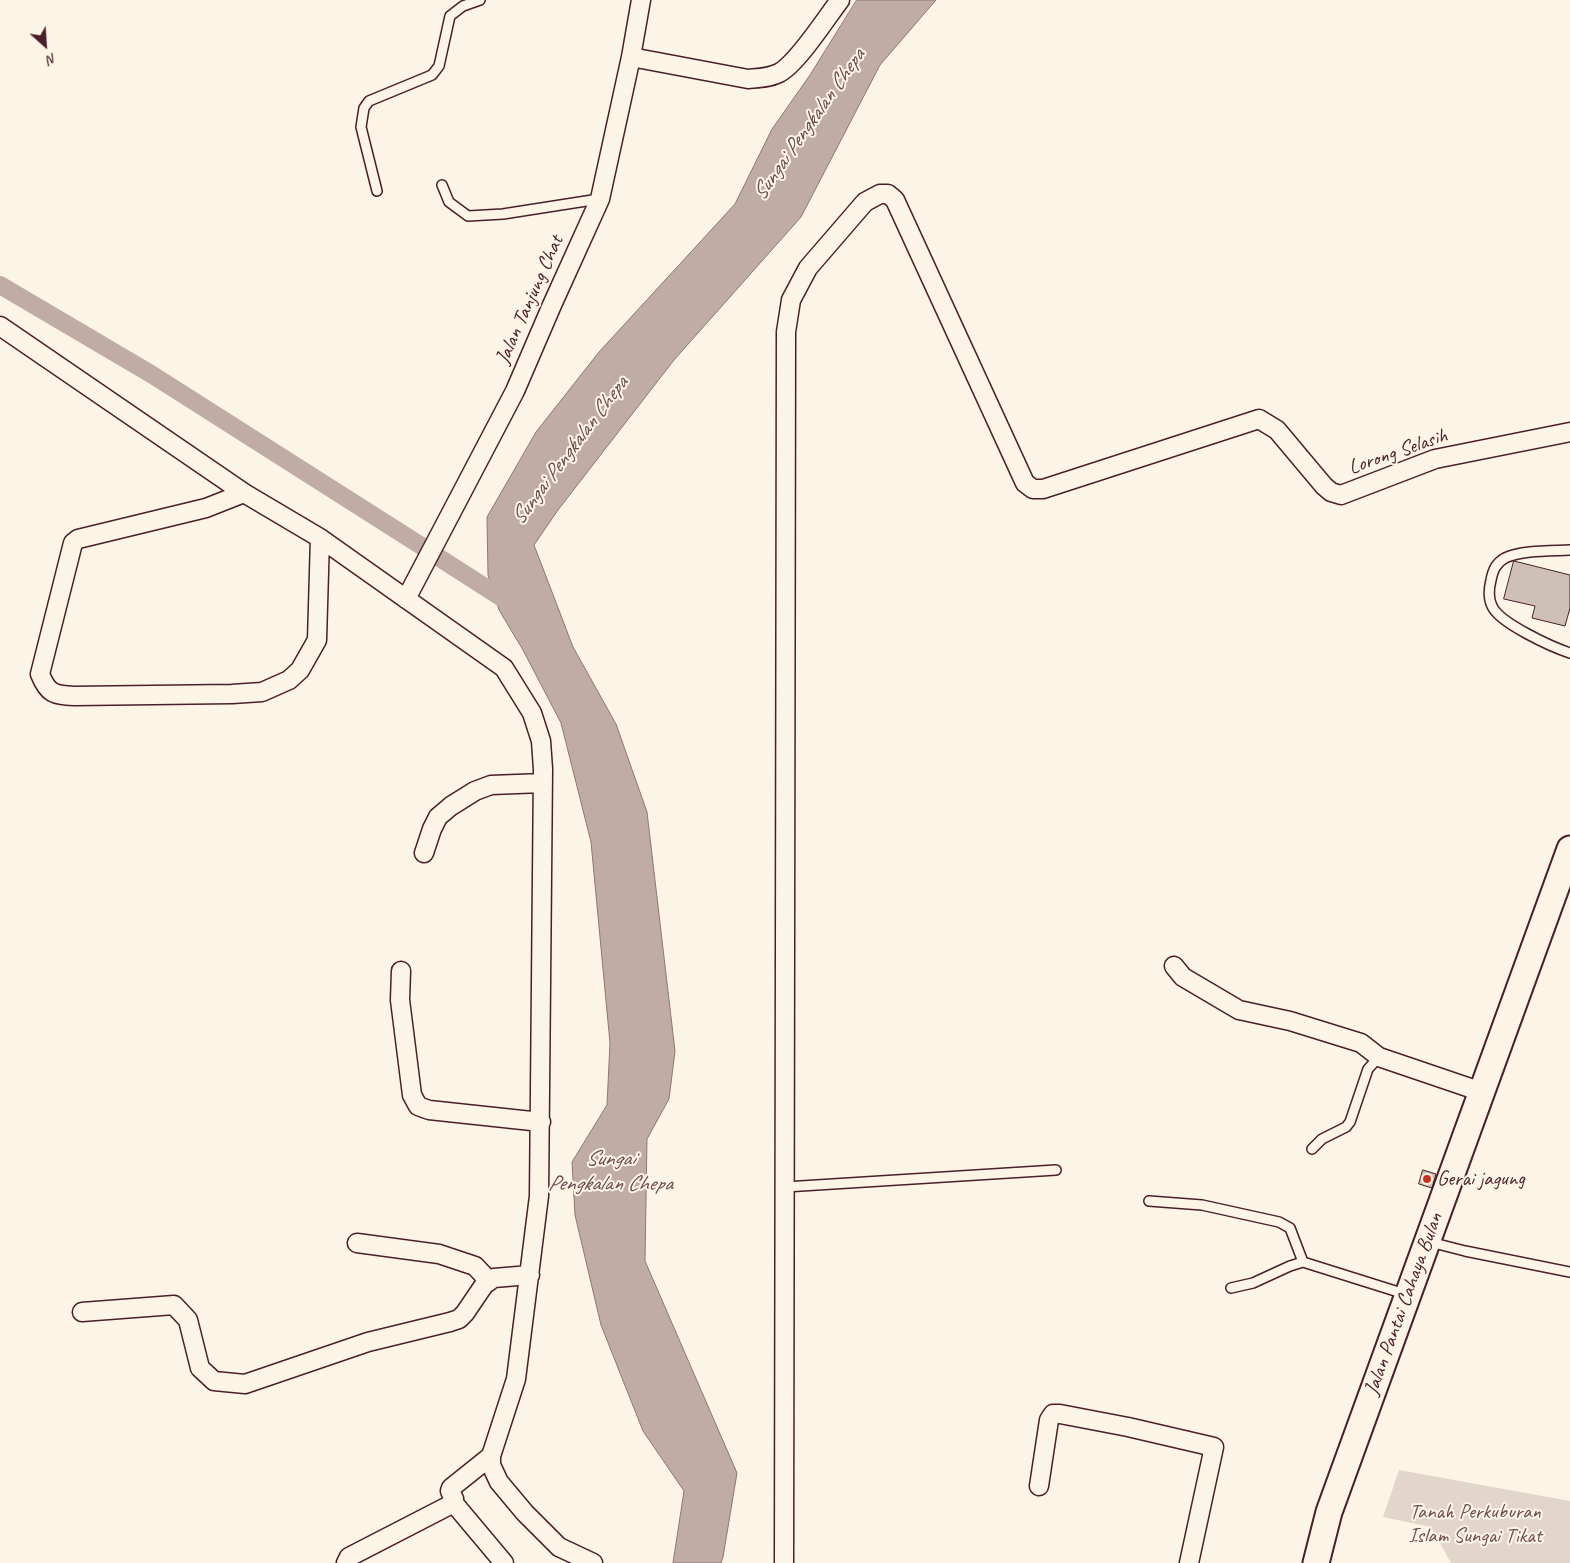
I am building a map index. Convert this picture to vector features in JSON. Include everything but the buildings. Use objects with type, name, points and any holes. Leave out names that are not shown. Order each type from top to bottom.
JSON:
[{"type":"main road","name":"Jalan Pantai Cahaya Bulan","points":[[1316,1563],[1329,1512],[1570,850]]},
{"type":"street","name":"Jalan Tanjung Chat","points":[[406,598],[515,391],[600,199],[631,57],[641,0]]},
{"type":"street","points":[[631,57],[748,79],[764,78],[780,72],[793,62],[840,0]]},
{"type":"street","name":"Lorong Selasih","points":[[785,1187],[786,332],[791,300],[808,268],[865,202],[880,194],[888,194],[895,200],[1025,483],[1033,489],[1043,489],[1259,419],[1277,430],[1324,486],[1331,492],[1341,495],[1435,459],[1570,432]]},
{"type":"street","points":[[0,326],[244,493],[320,538],[504,668],[532,713],[541,741],[543,783],[540,1178],[530,1275],[516,1379],[491,1456],[491,1466],[499,1482],[525,1513],[559,1546],[593,1563]]},
{"type":"street","points":[[244,493],[206,508],[78,539],[73,543],[40,674],[45,686],[51,692],[62,696],[232,694],[262,692],[289,680],[300,670],[317,640],[320,538]]},
{"type":"street","points":[[424,853],[438,817],[451,806],[475,791],[491,785],[543,783]]},
{"type":"street","points":[[1174,966],[1183,976],[1239,1010],[1290,1021],[1361,1043],[1379,1057],[1482,1092]]},
{"type":"street","points":[[401,971],[400,1000],[412,1095],[418,1106],[429,1110],[541,1122]]},
{"type":"street","points":[[784,1563],[785,1187]]},
{"type":"street","points":[[357,1243],[439,1254],[475,1266],[489,1281]]},
{"type":"street","points":[[82,1312],[174,1306],[188,1320],[200,1368],[214,1381],[245,1384],[368,1342],[459,1319],[466,1313],[484,1285],[489,1281],[494,1278],[530,1275]]},
{"type":"street","points":[[1038,1486],[1049,1420],[1053,1414],[1128,1427],[1214,1447],[1189,1563]]},
{"type":"street","points":[[346,1563],[348,1557],[448,1506],[454,1499],[450,1491],[451,1488],[491,1456]]},
{"type":"street","points":[[452,1501],[504,1563]]},
{"type":"lane","points":[[377,191],[361,127],[364,108],[369,101],[432,75],[439,66],[450,16],[463,6],[480,0]]},
{"type":"lane","points":[[442,185],[449,202],[468,216],[503,214],[600,199]]},
{"type":"lane","points":[[1570,550],[1531,552],[1508,557],[1499,562],[1493,570],[1489,598],[1492,607],[1499,616],[1538,640],[1570,653]]},
{"type":"lane","points":[[1312,1149],[1322,1139],[1346,1127],[1350,1122],[1368,1069],[1379,1057]]},
{"type":"lane","points":[[785,1187],[1056,1170]]},
{"type":"lane","points":[[1149,1201],[1202,1205],[1280,1222],[1290,1228],[1303,1262]]},
{"type":"lane","points":[[1427,1241],[1465,1251],[1570,1272]]},
{"type":"lane","points":[[1230,1288],[1253,1283],[1303,1262],[1408,1295]]},
{"type":"green space","name":"Tanah Perkuburan Islam Sungai Tikat","points":[[1399,1470],[1570,1501],[1570,1563],[1451,1563],[1431,1527],[1383,1517]]},
{"type":"water","name":"Sungai Pengkalan Chepa","points":[[857,0],[936,0],[880,65],[801,217],[674,360],[558,510],[534,545],[573,647],[616,724],[647,812],[675,1051],[669,1099],[647,1139],[645,1261],[737,1473],[721,1563],[673,1563],[684,1491],[643,1431],[601,1325],[575,1215],[572,1162],[607,1105],[610,1043],[591,842],[561,723],[523,650],[499,610],[488,575],[487,517],[536,432],[599,352],[735,204],[772,129],[810,75]]},
{"type":"waterway","points":[[0,285],[151,374],[423,547]]},
{"type":"waterway","points":[[438,557],[513,605]]},
{"type":"place","name":"Gerai jagung","points":[[1427,1179]]}]
